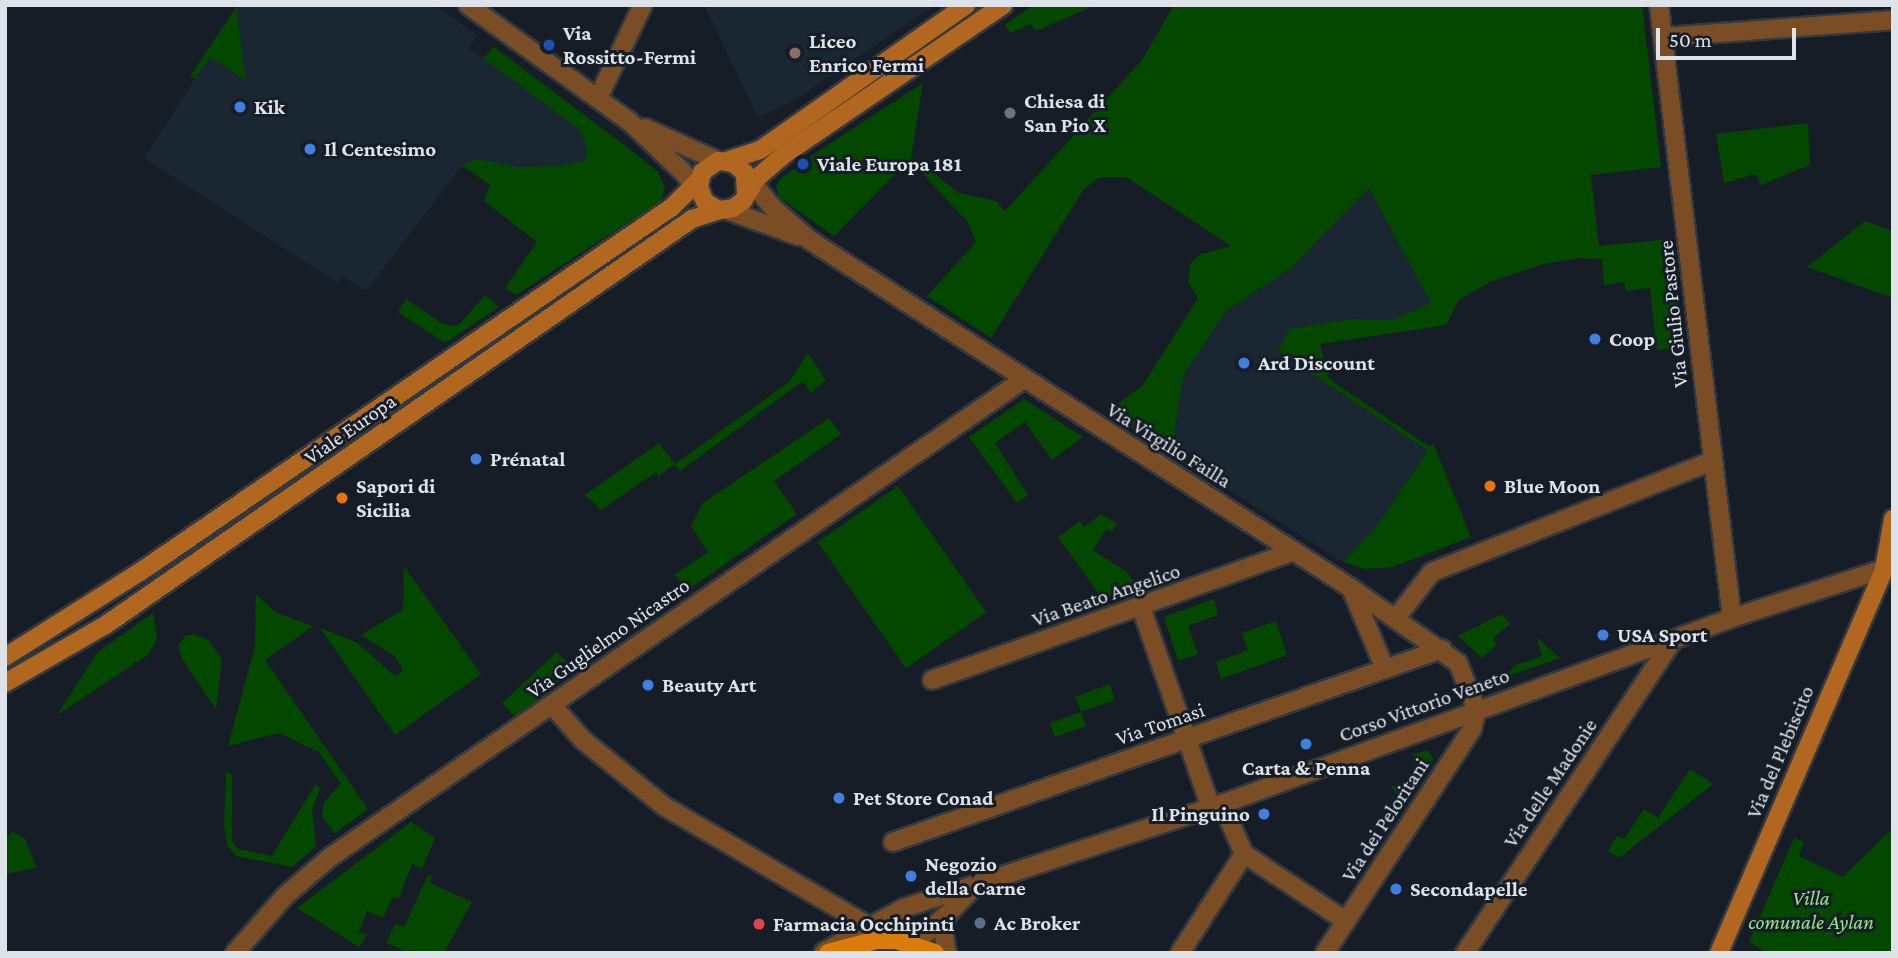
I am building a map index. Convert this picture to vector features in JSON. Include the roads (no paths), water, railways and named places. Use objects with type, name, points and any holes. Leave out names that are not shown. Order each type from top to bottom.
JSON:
[{"type":"main road","points":[[722,161],[760,150],[967,5]]},
{"type":"main road","points":[[722,161],[748,184],[782,156],[1003,5]]},
{"type":"main road","name":"Viale Europa","points":[[5,657],[140,572],[672,207],[698,187],[707,167],[722,161]]},
{"type":"main road","name":"Viale Europa","points":[[5,683],[107,624],[692,219],[723,210],[748,184]]},
{"type":"main road","points":[[698,187],[723,210]]},
{"type":"main road","name":"Via del Plebiscito","points":[[1719,953],[1890,564],[1893,519]]},
{"type":"main road","points":[[828,953],[859,942],[904,942],[935,953]]},
{"type":"street","points":[[468,5],[629,121],[698,187]]},
{"type":"street","points":[[598,98],[643,5]]},
{"type":"street","name":"Via Giulio Pastore","points":[[1659,5],[1732,618]]},
{"type":"street","points":[[1663,37],[1893,20]]},
{"type":"street","points":[[629,121],[722,161]]},
{"type":"street","points":[[748,184],[811,241]]},
{"type":"street","points":[[723,210],[811,241]]},
{"type":"street","name":"Via Virgilio Failla","points":[[811,241],[1442,649],[1458,663],[1477,710]]},
{"type":"street","name":"Via Guglielmo Nicastro","points":[[235,953],[259,922],[321,864],[1024,379]]},
{"type":"street","points":[[1396,618],[1432,572],[1712,461]]},
{"type":"street","name":"Via Beato Angelico","points":[[932,680],[1294,551]]},
{"type":"street","name":"Corso Vittorio Veneto","points":[[823,953],[866,925],[904,908],[972,889],[1217,806],[1732,618],[1890,564]]},
{"type":"street","points":[[1351,588],[1385,669]]},
{"type":"street","points":[[1141,607],[1186,739],[1217,806],[1244,854],[1346,921]]},
{"type":"street","name":"Via delle Madonie","points":[[1465,953],[1674,639]]},
{"type":"street","name":"Via Tomasi","points":[[893,842],[1442,649]]},
{"type":"street","points":[[552,705],[583,740],[664,806],[866,925],[904,942]]},
{"type":"street","name":"Via dei Peloritani","points":[[1325,953],[1472,729],[1477,710]]},
{"type":"street","points":[[1180,953],[1244,854]]},
{"type":"street","points":[[904,942],[947,915],[972,889]]},
{"type":"street","points":[[904,908],[893,923],[904,942]]},
{"type":"street","points":[[947,915],[943,930],[947,953]]},
{"type":"place","name":"Via Rossitto-Fermi","points":[[549,45]]},
{"type":"place","name":"Liceo Enrico Fermi","points":[[795,53]]},
{"type":"place","name":"Kik","points":[[240,107]]},
{"type":"place","name":"Chiesa di San Pio X","points":[[1010,113]]},
{"type":"place","name":"Il Centesimo","points":[[310,149]]},
{"type":"place","name":"Viale Europa 181","points":[[803,164]]},
{"type":"place","name":"Coop","points":[[1595,339]]},
{"type":"place","name":"Ard Discount","points":[[1244,363]]},
{"type":"place","name":"Prénatal","points":[[476,459]]},
{"type":"place","name":"Blue Moon","points":[[1490,486]]},
{"type":"place","name":"Sapori di Sicilia","points":[[342,498]]},
{"type":"place","name":"USA Sport","points":[[1603,635]]},
{"type":"place","name":"Beauty Art","points":[[648,685]]},
{"type":"place","name":"Carta & Penna","points":[[1306,744]]},
{"type":"place","name":"Pet Store Conad","points":[[839,798]]},
{"type":"place","name":"Il Pinguino","points":[[1264,814]]},
{"type":"place","name":"Negozio della Carne","points":[[911,876]]},
{"type":"place","name":"Secondapelle","points":[[1396,889]]},
{"type":"place","name":"Ac Broker","points":[[980,923]]},
{"type":"place","name":"Farmacia Occhipinti","points":[[759,924]]},
{"type":"park label","name":"Villa comunale Aylan","points":[[1811,910]]}]
